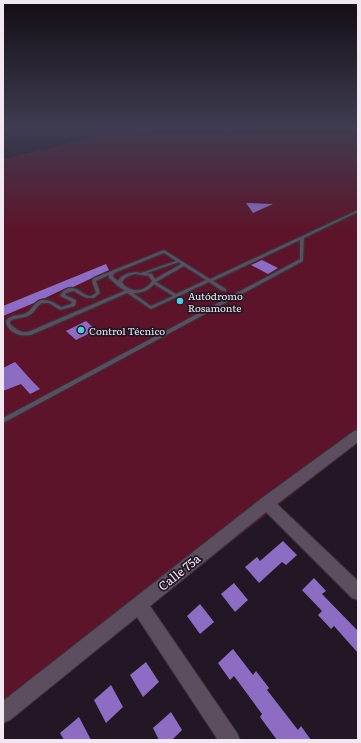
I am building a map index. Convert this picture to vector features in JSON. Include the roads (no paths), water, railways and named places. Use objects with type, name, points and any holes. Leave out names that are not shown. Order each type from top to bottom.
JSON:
[{"type":"street","name":"Calle 75a","points":[[3,713],[267,503],[358,435]]},
{"type":"street","points":[[267,503],[358,592]]},
{"type":"street","points":[[139,604],[230,740]]},
{"type":"lane","points":[[112,272],[111,278],[151,308],[358,211]]},
{"type":"lane","points":[[3,421],[302,260],[302,237]]},
{"type":"lane","points":[[184,264],[168,272],[154,282],[148,289],[136,292],[127,290],[29,334],[22,335],[18,333],[5,321],[14,316],[29,314],[36,304],[42,302],[51,302],[60,309],[73,305],[74,301],[62,296],[64,292],[72,289],[78,290],[87,297],[96,295],[98,290],[94,281],[164,251],[210,280],[224,290]]},
{"type":"lane","points":[[142,273],[179,261]]},
{"type":"lane","points":[[132,265],[142,273]]},
{"type":"lane","points":[[122,287],[120,282],[125,276],[135,273],[142,273],[150,275],[154,282],[176,296]]},
{"type":"place","name":"Autódromo Rosamonte","points":[[180,301]]},
{"type":"place","name":"Control Técnico","points":[[81,330]]}]
